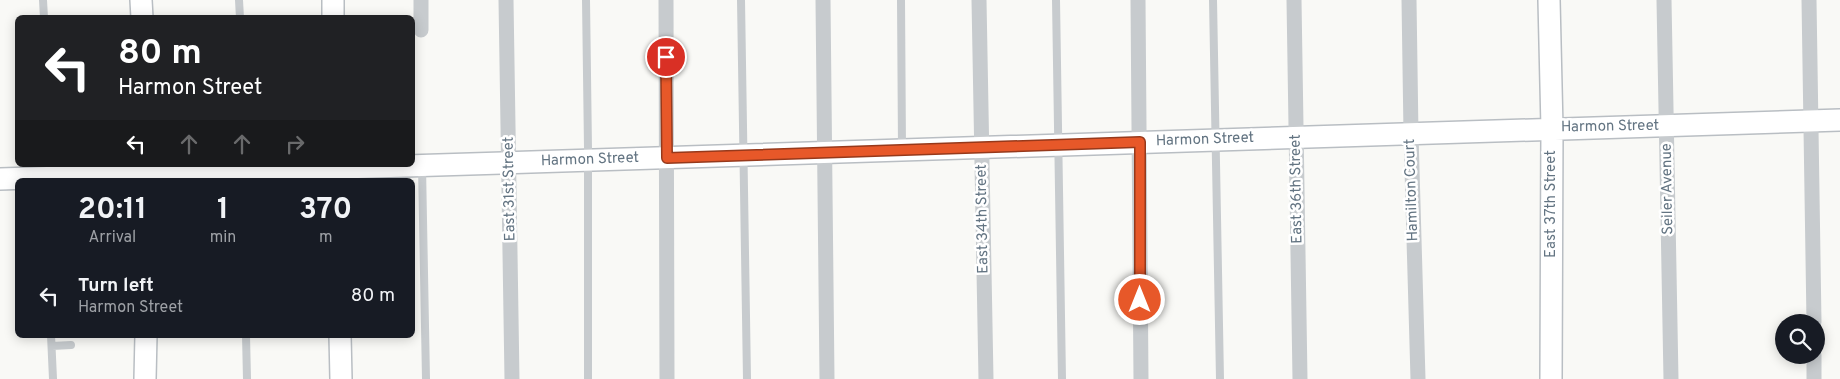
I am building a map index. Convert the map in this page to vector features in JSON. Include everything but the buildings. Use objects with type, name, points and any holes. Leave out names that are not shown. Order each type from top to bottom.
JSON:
[{"type":"main road","points":[[142,0],[142,15]]},
{"type":"main road","points":[[333,0],[334,15]]},
{"type":"main road","name":"East 37th Street","points":[[1549,0],[1552,128],[1550,379]]},
{"type":"main road","name":"Harmon Street","points":[[415,166],[1840,120]]},
{"type":"main road","name":"Harmon Street","points":[[15,178],[148,173],[338,171],[394,167]]},
{"type":"main road","name":"Harmon Street","points":[[0,179],[15,178]]},
{"type":"main road","points":[[145,379],[146,338]]},
{"type":"main road","points":[[340,338],[341,379]]},
{"type":"street","points":[[421,0],[421,30]]},
{"type":"street","name":"East 31st Street","points":[[506,0],[512,379]]},
{"type":"street","points":[[666,0],[667,379]]},
{"type":"street","points":[[823,0],[827,379]]},
{"type":"street","name":"East 34th Street","points":[[979,0],[986,379]]},
{"type":"street","points":[[1138,0],[1140,379]]},
{"type":"street","name":"East 36th Street","points":[[1294,0],[1300,379]]},
{"type":"street","name":"Hamilton Court","points":[[1409,0],[1418,379]]},
{"type":"street","name":"Seiler Avenue","points":[[1664,0],[1671,379]]},
{"type":"street","points":[[1809,0],[1814,314]]},
{"type":"street","points":[[1814,364],[1814,379]]},
{"type":"lane","points":[[43,0],[44,15]]},
{"type":"lane","points":[[240,0],[240,15]]},
{"type":"lane","points":[[586,0],[588,379]]},
{"type":"lane","points":[[741,0],[747,379]]},
{"type":"lane","points":[[901,0],[902,150]]},
{"type":"lane","points":[[1056,0],[1062,379]]},
{"type":"lane","points":[[1213,0],[1220,379]]},
{"type":"lane","points":[[422,165],[426,379]]},
{"type":"lane","points":[[51,338],[53,379]]},
{"type":"lane","points":[[246,338],[246,379]]},
{"type":"lane","points":[[52,346],[72,345]]},
{"type":"route","points":[[666,57],[667,158],[1140,142],[1140,300]]}]
